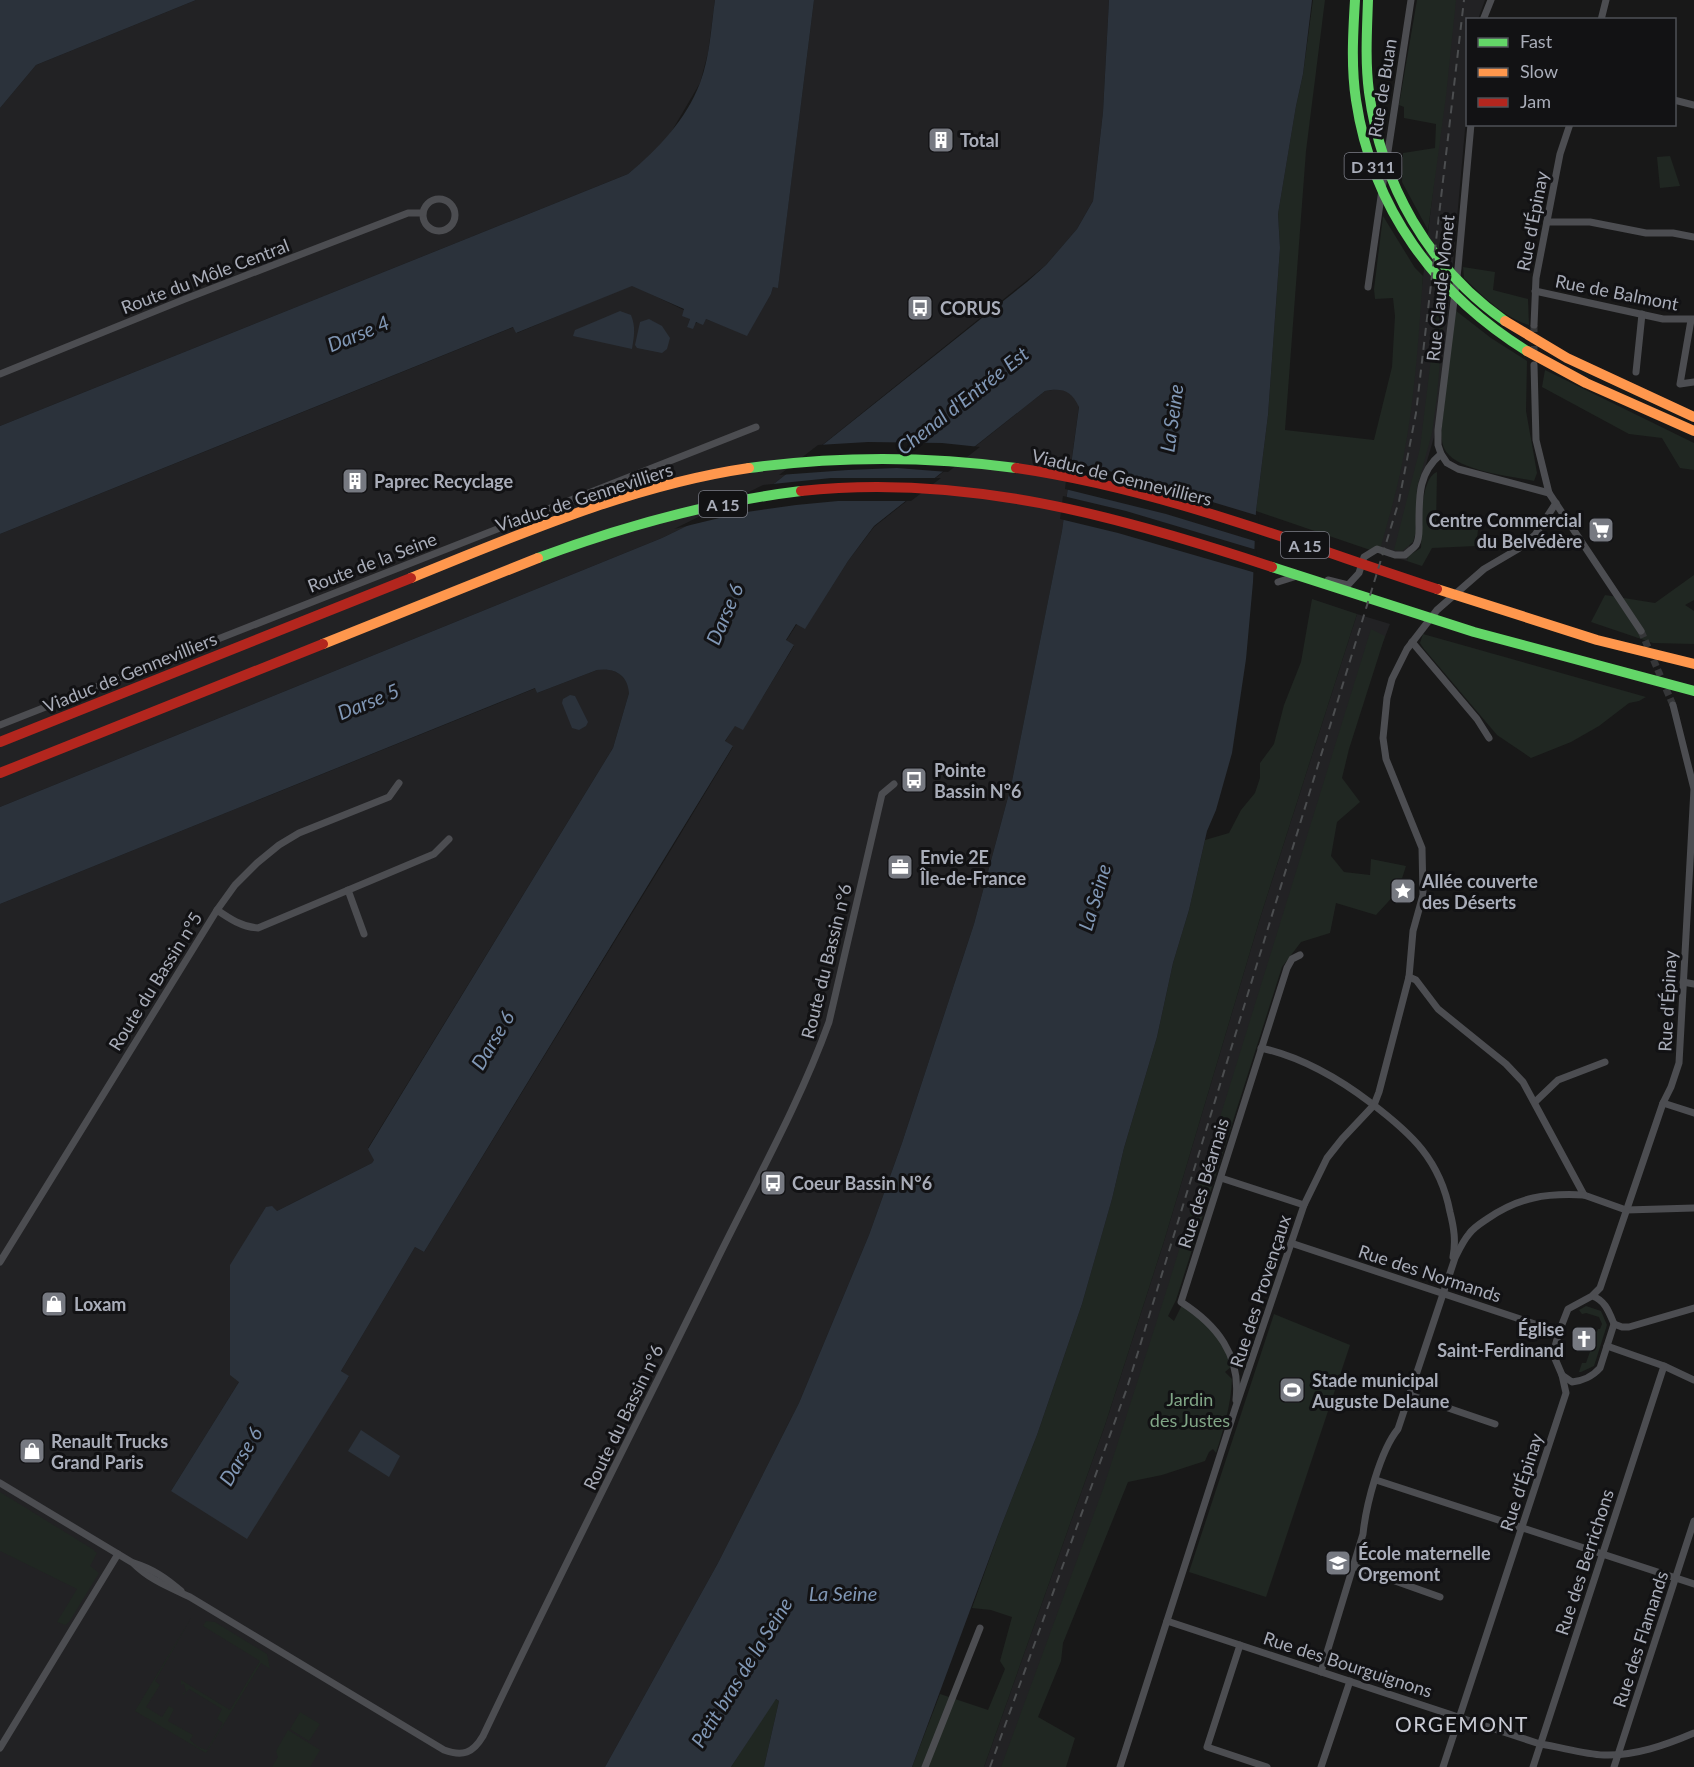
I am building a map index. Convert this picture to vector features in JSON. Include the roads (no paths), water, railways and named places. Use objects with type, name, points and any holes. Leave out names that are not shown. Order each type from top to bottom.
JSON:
[{"type":"main road","name":"D 311","points":[[1355,0],[1353,48],[1356,99],[1365,144],[1389,204],[1416,251],[1463,305],[1498,332],[1537,356],[1694,431]]},
{"type":"main road","name":"D 311","points":[[1368,0],[1367,82],[1380,147],[1390,178],[1412,220],[1441,262],[1467,289],[1498,315],[1553,349],[1694,417]]},
{"type":"main road","name":"Viaduc de Gennevilliers","points":[[0,742],[487,547],[599,506],[694,479],[769,465],[858,458],[944,459],[1009,467],[1076,479],[1192,509],[1481,605],[1587,637],[1694,664]]},
{"type":"main road","name":"A 15","points":[[0,773],[591,539],[688,510],[776,494],[850,488],[937,488],[1021,499],[1126,520],[1226,550],[1473,632],[1694,691]]},
{"type":"street","name":"Rue de Buan","points":[[1368,287],[1411,0]]},
{"type":"street","points":[[1484,18],[1491,0]]},
{"type":"street","points":[[1602,18],[1606,0]]},
{"type":"street","points":[[1676,100],[1694,105]]},
{"type":"street","name":"Rue Claude Monet","points":[[1441,454],[1438,445],[1438,430],[1471,126]]},
{"type":"street","name":"Rue d'Épinay","points":[[1534,325],[1535,291],[1547,222],[1560,154],[1569,126]]},
{"type":"street","points":[[442,199],[452,204],[455,219],[449,228],[433,230],[425,224],[423,213],[428,203],[442,199]]},
{"type":"street","name":"Route du Môle Central","points":[[0,374],[185,299],[408,213],[423,213]]},
{"type":"street","points":[[1547,222],[1590,222],[1646,233],[1674,233],[1694,237]]},
{"type":"street","name":"Rue de Balmont","points":[[1535,291],[1663,319],[1692,322],[1694,335]]},
{"type":"street","points":[[1636,372],[1642,314]]},
{"type":"street","points":[[1692,322],[1680,384],[1694,382]]},
{"type":"street","points":[[1534,365],[1536,440],[1549,493],[1641,632]]},
{"type":"street","name":"Route de la Seine","points":[[0,725],[756,428]]},
{"type":"street","points":[[1278,582],[1298,576],[1321,578],[1348,585],[1359,573],[1364,557],[1377,549],[1395,555],[1405,555],[1415,545],[1419,535],[1419,506],[1424,473],[1431,462],[1441,454],[1447,463],[1458,469],[1549,493]]},
{"type":"street","name":"Rue des Provençaux","points":[[1120,1767],[1235,1409],[1304,1205],[1327,1158],[1374,1105],[1409,977],[1413,931],[1423,895],[1422,848],[1386,759],[1383,738],[1387,698],[1392,679],[1412,642],[1437,610],[1484,568],[1518,549],[1535,535],[1556,503]]},
{"type":"street","points":[[1412,642],[1477,719],[1489,738]]},
{"type":"street","name":"Rue d'Épinay","points":[[1592,1296],[1600,1288],[1663,1103],[1679,1063],[1694,789],[1673,705]]},
{"type":"street","name":"Route du Bassin n°5","points":[[0,1262],[217,910],[235,885],[257,862],[279,845],[299,833],[389,797],[399,783]]},
{"type":"street","name":"Route du Bassin n°6","points":[[0,1483],[133,1563],[160,1584],[188,1596],[444,1750],[462,1754],[474,1750],[483,1736],[820,1048],[832,1010],[882,794],[894,784]]},
{"type":"street","points":[[217,910],[237,923],[258,928],[434,855],[449,839]]},
{"type":"street","points":[[348,890],[364,934]]},
{"type":"street","name":"Rue des Béarnais","points":[[1235,1409],[1237,1392],[1235,1376],[1223,1340],[1202,1317],[1181,1302],[1287,968],[1292,959],[1300,954]]},
{"type":"street","points":[[1409,977],[1416,981],[1438,1009],[1506,1064],[1523,1082],[1584,1195]]},
{"type":"street","points":[[1683,982],[1694,984]]},
{"type":"street","points":[[1260,1048],[1278,1052],[1317,1068],[1336,1079],[1403,1127],[1418,1143],[1446,1192],[1455,1237],[1448,1278]]},
{"type":"street","points":[[1535,1102],[1558,1080],[1605,1062]]},
{"type":"street","points":[[1663,1103],[1694,1113]]},
{"type":"street","points":[[1221,1178],[1304,1205]]},
{"type":"street","points":[[1321,1672],[1363,1534],[1365,1512],[1389,1440],[1398,1429],[1455,1258],[1469,1233],[1513,1203],[1550,1194],[1584,1195],[1626,1210],[1694,1208]]},
{"type":"street","name":"Rue des Normands","points":[[1291,1243],[1560,1332]]},
{"type":"street","points":[[1600,1288],[1614,1324],[1622,1328],[1694,1308]]},
{"type":"street","points":[[1566,1393],[1562,1375],[1553,1354],[1568,1309],[1592,1296],[1606,1306]]},
{"type":"street","points":[[1562,1375],[1568,1381],[1579,1381],[1596,1373],[1600,1368],[1614,1324]]},
{"type":"street","points":[[1607,1347],[1664,1366],[1694,1380]]},
{"type":"street","name":"Rue des Berrichons","points":[[1533,1767],[1664,1366]]},
{"type":"street","name":"Rue d'Épinay","points":[[1443,1767],[1566,1393],[1579,1381]]},
{"type":"street","points":[[1410,1395],[1495,1424]]},
{"type":"street","points":[[1376,1480],[1602,1556],[1694,1584]]},
{"type":"street","name":"Rue des Flamands","points":[[1614,1767],[1694,1521]]},
{"type":"street","points":[[0,1748],[118,1554]]},
{"type":"street","points":[[1353,1566],[1440,1597]]},
{"type":"street","name":"Rue des Bourguignons","points":[[1167,1621],[1540,1744],[1605,1755],[1662,1746],[1694,1733]]},
{"type":"street","points":[[925,1767],[980,1628]]},
{"type":"street","points":[[1240,1645],[1207,1747],[1267,1767]]},
{"type":"street","points":[[1321,1767],[1350,1681]]},
{"type":"water","points":[[0,0],[196,0],[36,65],[0,108]]},
{"type":"water","name":"Darse 4","points":[[715,0],[814,0],[778,288],[773,287],[747,336],[706,319],[703,325],[696,322],[693,329],[687,327],[690,319],[682,316],[684,309],[632,286],[516,333],[513,327],[0,534],[0,426],[628,174],[670,133],[694,97],[706,63]]},
{"type":"water","name":"La Seine","points":[[1109,0],[1312,0],[1303,74],[1278,214],[1280,248],[1268,415],[1256,511],[1246,659],[1232,753],[1216,810],[1207,831],[1189,910],[1173,963],[1157,1037],[1124,1148],[1112,1199],[1082,1304],[1037,1435],[912,1767],[764,1767],[779,1701],[776,1699],[731,1767],[605,1767],[718,1563],[799,1403],[869,1235],[902,1143],[974,924],[1011,786],[1062,531],[1079,407],[1076,401],[1065,392],[1045,391],[874,526],[848,561],[805,629],[796,624],[786,640],[794,645],[743,730],[735,726],[725,741],[733,746],[424,1252],[415,1247],[341,1371],[349,1376],[247,1539],[171,1491],[239,1382],[230,1375],[230,1265],[266,1207],[272,1206],[277,1211],[372,1163],[374,1160],[368,1149],[613,748],[629,693],[626,681],[614,671],[603,669],[537,693],[535,688],[0,904],[0,807],[662,538],[775,483],[1027,282],[1046,265],[1077,229],[1093,201],[1103,112]]},
{"type":"water","points":[[620,311],[631,315],[633,319],[632,349],[573,336],[575,330]]},
{"type":"water","points":[[649,319],[662,326],[670,338],[667,349],[662,353],[637,348],[635,345],[640,322]]},
{"type":"water","points":[[570,695],[575,696],[588,722],[579,730],[572,728],[562,703],[563,699]]},
{"type":"water","points":[[361,1430],[400,1456],[389,1477],[348,1451]]},
{"type":"tunnel","points":[[1534,325],[1534,357]]},
{"type":"tunnel","points":[[1641,631],[1673,705]]},
{"type":"railway","points":[[990,1767],[1127,1388],[1399,501],[1416,413],[1464,0]]},
{"type":"place","name":"Total","points":[[941,140]]},
{"type":"place","name":"CORUS","points":[[920,308]]},
{"type":"place","name":"Paprec Recyclage","points":[[355,481]]},
{"type":"place","name":"Centre Commercial du Belvédère","points":[[1601,530]]},
{"type":"place","name":"Pointe Bassin N°6","points":[[914,780]]},
{"type":"place","name":"Envie 2E Île-de-France","points":[[900,867]]},
{"type":"place","name":"Allée couverte des Déserts","points":[[1403,891]]},
{"type":"place","name":"Coeur Bassin N°6","points":[[773,1183]]},
{"type":"place","name":"Loxam","points":[[54,1304]]},
{"type":"place","name":"Église Saint-Ferdinand","points":[[1584,1339]]},
{"type":"place","name":"Stade municipal Auguste Delaune","points":[[1292,1390]]},
{"type":"place","name":"Renault Trucks Grand Paris","points":[[32,1451]]},
{"type":"place","name":"École maternelle Orgemont","points":[[1338,1563]]},
{"type":"district","name":"ORGEMONT","points":[[1462,1723]]},
{"type":"water label","name":"Chenal d'Entrée Est","points":[[962,400]]},
{"type":"water label","name":"Darse 6","points":[[724,614]]},
{"type":"water label","name":"Darse 5","points":[[368,701]]},
{"type":"water label","name":"Darse 6","points":[[492,1040]]},
{"type":"water label","name":"Darse 6","points":[[240,1456]]},
{"type":"water label","name":"Petit bras de la Seine","points":[[741,1672]]},
{"type":"park label","name":"Jardin des Justes","points":[[1190,1409]]}]
